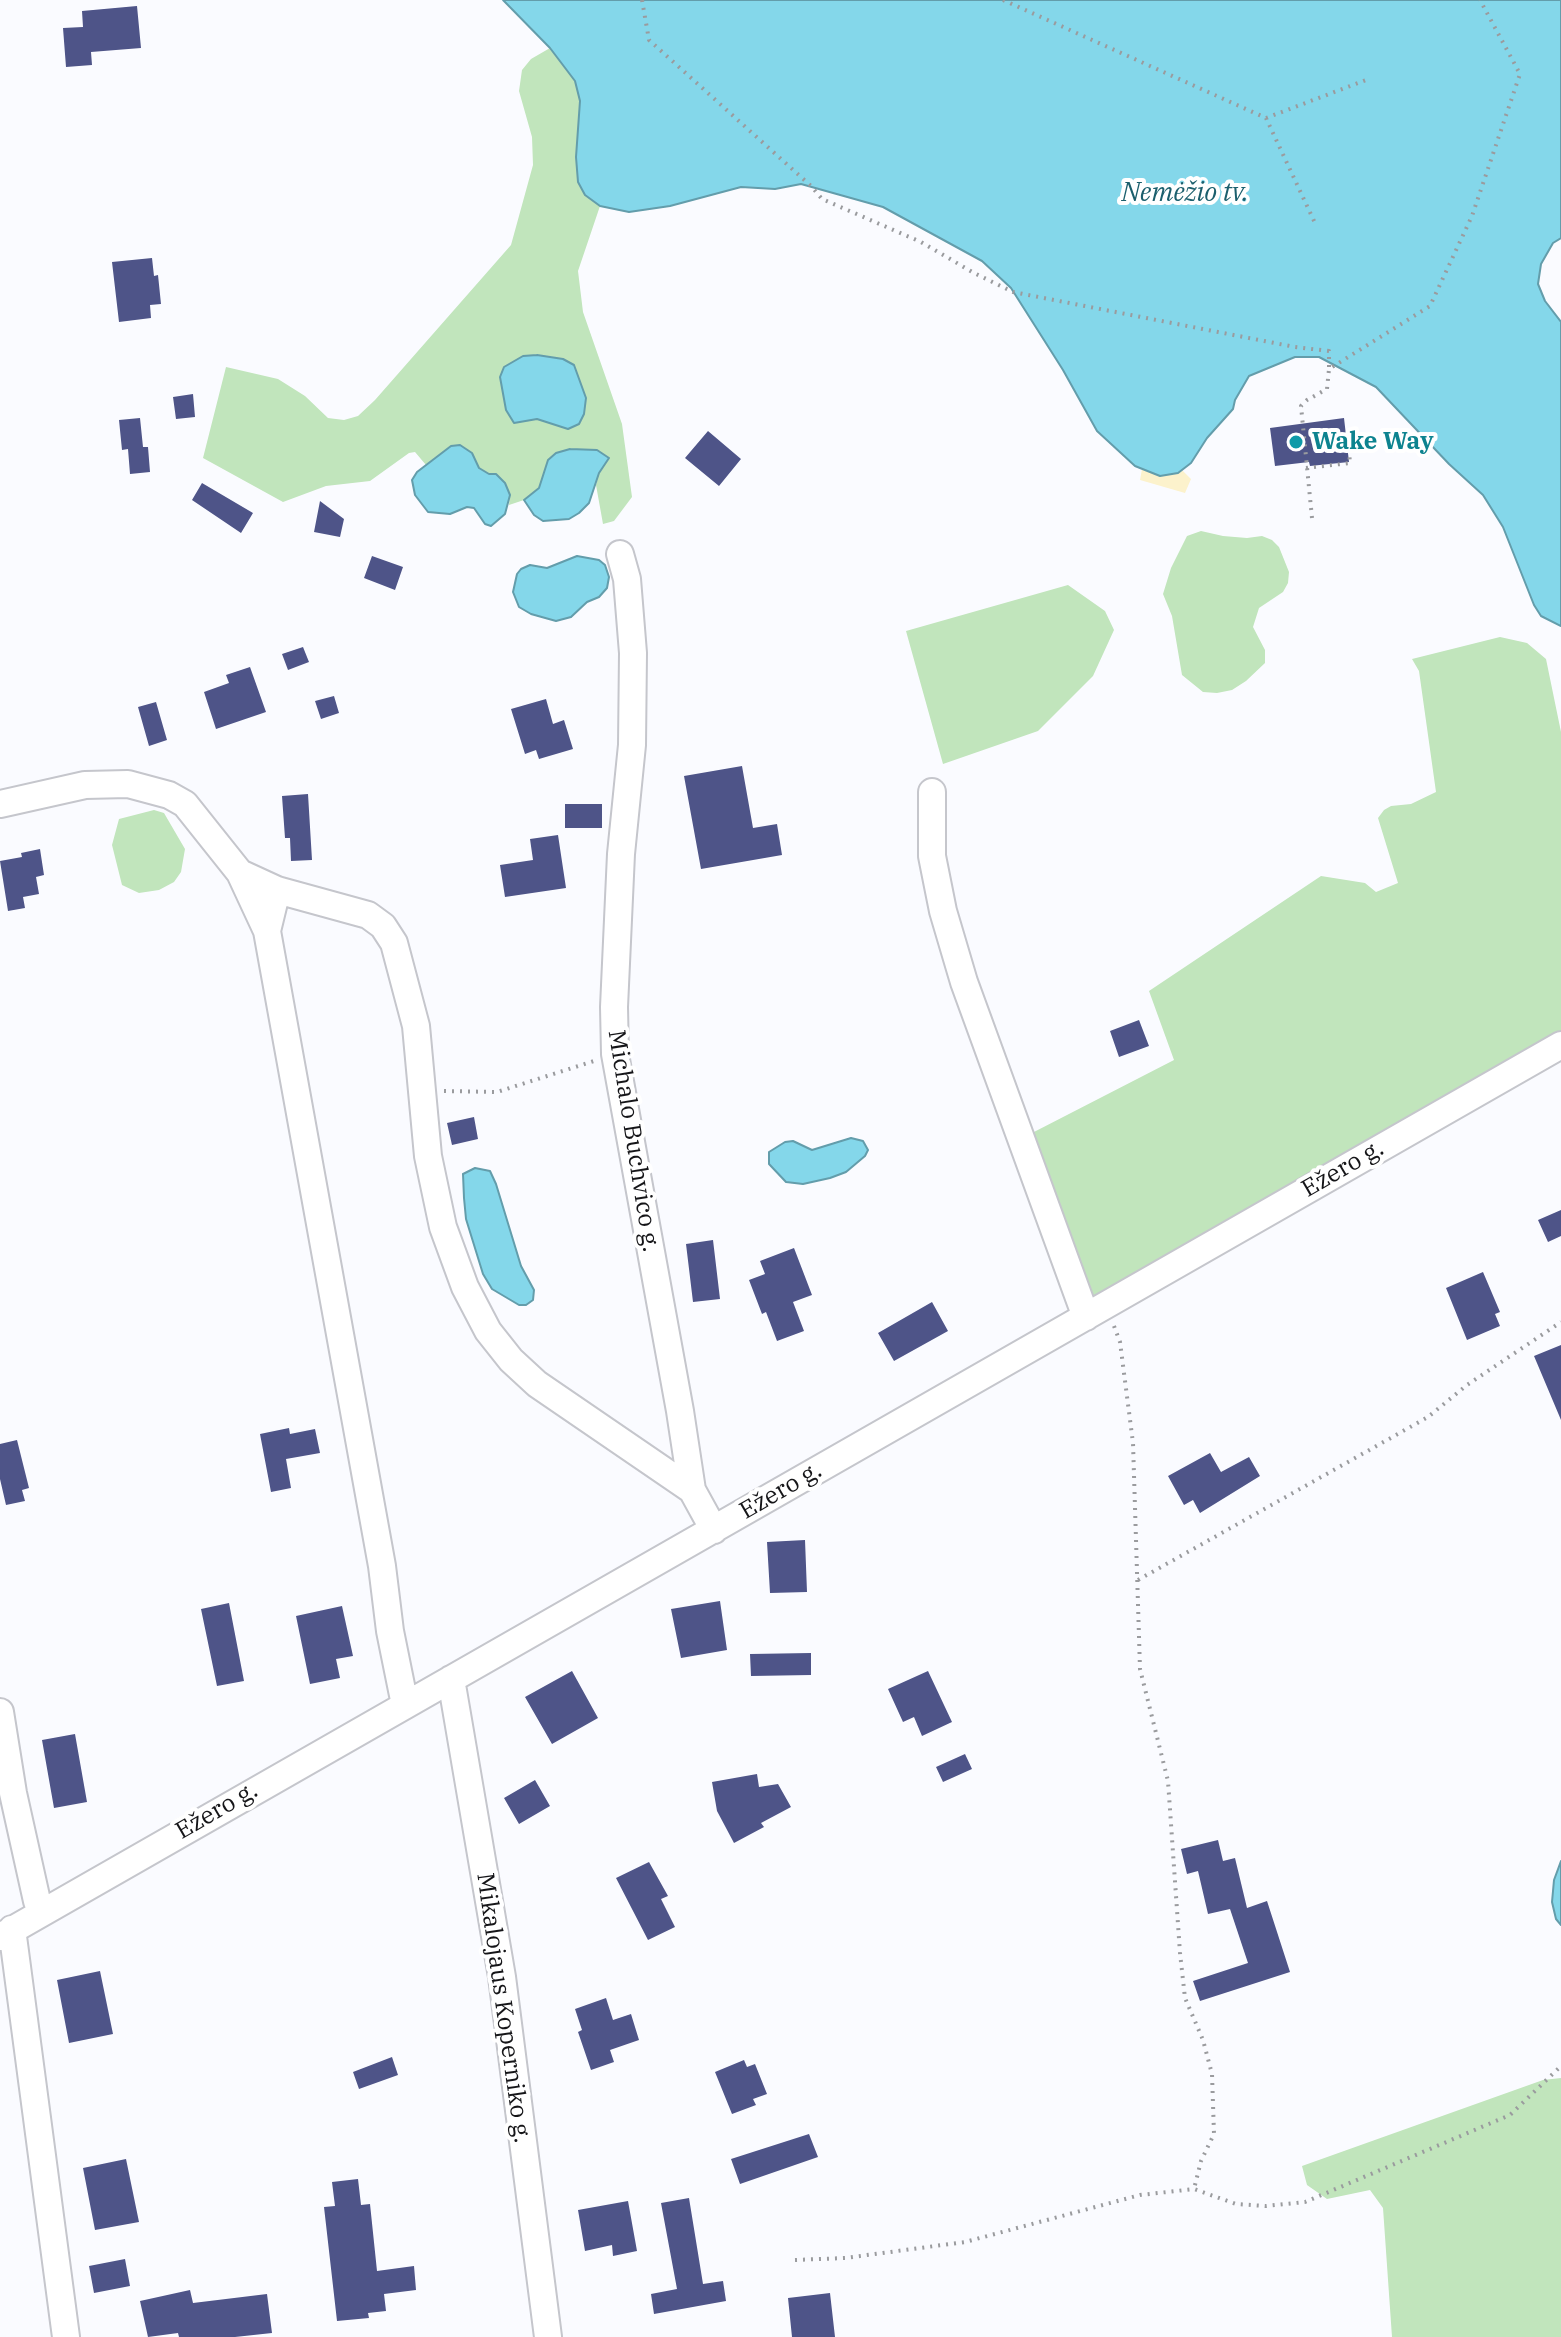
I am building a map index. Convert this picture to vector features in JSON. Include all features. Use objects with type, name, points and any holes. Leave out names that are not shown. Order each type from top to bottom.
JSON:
[{"type":"street","name":"Michalo Buchvico g.","points":[[620,554],[627,579],[631,616],[632,745],[621,854],[614,1007],[615,1054],[692,1490],[714,1530]]},
{"type":"street","points":[[0,804],[85,785],[128,784],[185,804],[240,873],[267,931],[405,1705]]},
{"type":"street","points":[[932,792],[932,856],[943,911],[964,982],[1096,1311]]},
{"type":"street","points":[[240,873],[277,890],[368,915],[383,926],[394,943],[416,1026],[428,1156],[443,1227],[465,1287],[488,1331],[511,1360],[537,1384],[692,1490]]},
{"type":"street","points":[[267,931],[277,890]]},
{"type":"street","name":"Ežero g.","points":[[6,1933],[1561,1045]]},
{"type":"street","name":"Mikalojaus Koperniko g.","points":[[451,1679],[502,1977],[548,2337]]},
{"type":"street","points":[[0,1712],[13,1793],[42,1912]]},
{"type":"street","points":[[6,1933],[66,2337]]},
{"type":"path","points":[[642,0],[649,40],[822,199],[834,206],[921,242],[1013,292],[1329,351],[1327,389],[1301,406],[1312,518]]},
{"type":"path","points":[[1003,0],[1266,118],[1315,223]]},
{"type":"path","points":[[1329,369],[1430,306],[1472,216],[1520,74],[1480,0]]},
{"type":"path","points":[[1266,118],[1366,80]]},
{"type":"path","points":[[1306,468],[1350,463],[1347,428]]},
{"type":"path","points":[[422,1088],[497,1092],[615,1054]]},
{"type":"path","points":[[1096,1311],[1120,1342],[1133,1443],[1140,1669],[1168,1781],[1185,1998],[1203,2040],[1212,2074],[1214,2134],[1201,2161],[1194,2189]]},
{"type":"path","points":[[1138,1580],[1428,1417],[1467,1385],[1561,1322]]},
{"type":"path","points":[[795,2260],[845,2258],[965,2242],[1140,2195],[1194,2189],[1236,2204],[1266,2206],[1305,2202],[1510,2115],[1561,2066]]},
{"type":"green space","points":[[550,48],[575,81],[580,101],[585,195],[600,206],[578,271],[583,312],[622,424],[632,497],[614,521],[603,524],[596,485],[599,473],[609,458],[548,460],[539,488],[524,500],[509,505],[510,495],[479,468],[472,453],[451,446],[426,465],[415,452],[409,453],[370,481],[326,486],[283,502],[203,458],[226,367],[278,379],[305,396],[328,418],[344,420],[358,416],[511,245],[533,165],[532,137],[519,91],[522,70],[531,59]]},
{"type":"green space","points":[[1201,531],[1247,538],[1262,536],[1272,540],[1279,547],[1289,572],[1283,592],[1259,608],[1253,627],[1265,650],[1265,663],[1232,690],[1217,693],[1203,692],[1182,675],[1172,616],[1163,594],[1171,568],[1187,536]]},
{"type":"green space","points":[[1068,585],[1105,611],[1114,630],[1093,676],[1038,731],[943,764],[906,631]]},
{"type":"green space","points":[[1500,637],[1527,643],[1546,659],[1561,732],[1561,1032],[1094,1300],[1032,1133],[1174,1060],[1149,991],[1321,876],[1365,883],[1376,892],[1398,883],[1378,818],[1391,806],[1411,804],[1436,792],[1419,671],[1412,659]]},
{"type":"green space","points":[[154,810],[164,813],[185,849],[181,872],[174,882],[159,890],[139,893],[122,885],[112,845],[119,819]]},
{"type":"green space","points":[[1561,2078],[1561,2337],[1392,2337],[1383,2208],[1370,2190],[1327,2199],[1307,2185],[1302,2166],[1543,2080]]},
{"type":"sand","points":[[1142,469],[1160,476],[1182,470],[1191,479],[1185,493],[1140,480]]},
{"type":"water","name":"Nemėžio tv.","points":[[503,0],[1561,0],[1561,238],[1553,243],[1541,264],[1538,284],[1545,301],[1561,322],[1561,626],[1541,616],[1534,605],[1503,527],[1483,495],[1376,387],[1319,357],[1295,357],[1249,376],[1233,409],[1207,438],[1191,463],[1178,473],[1160,476],[1135,466],[1097,431],[1011,288],[982,261],[883,207],[801,184],[775,189],[741,187],[670,206],[629,212],[600,206],[585,195],[578,182],[576,157],[580,101],[575,81],[550,48]]},
{"type":"water","points":[[523,356],[563,359],[574,365],[586,398],[579,424],[568,429],[537,419],[514,423],[506,410],[500,377],[504,367]]},
{"type":"water","points":[[460,445],[472,453],[479,468],[496,474],[505,483],[510,495],[505,514],[491,526],[485,524],[474,508],[467,507],[450,514],[428,512],[415,495],[412,480],[417,472],[451,446]]},
{"type":"water","points":[[570,449],[597,450],[609,458],[599,473],[589,503],[579,513],[569,519],[543,521],[534,515],[524,500],[539,488],[548,460],[556,453]]},
{"type":"water","points":[[577,556],[599,560],[605,565],[609,577],[607,588],[599,597],[587,602],[571,617],[556,621],[519,607],[513,592],[521,569],[530,565],[547,568]]},
{"type":"water","points":[[851,1138],[863,1141],[868,1150],[865,1156],[846,1172],[830,1178],[803,1184],[786,1182],[769,1164],[769,1152],[785,1142],[793,1141],[812,1150]]},
{"type":"water","points":[[475,1168],[490,1171],[496,1184],[521,1266],[534,1290],[533,1300],[526,1305],[519,1305],[492,1289],[483,1274],[466,1219],[464,1198],[463,1174]]},
{"type":"water","points":[[1561,1861],[1561,1925],[1556,1919],[1552,1902],[1554,1880]]},
{"type":"building","points":[[137,6],[141,48],[91,52],[92,65],[66,67],[63,28],[83,27],[82,11]]},
{"type":"building","points":[[152,258],[154,276],[158,275],[161,304],[150,305],[151,318],[119,322],[112,262]]},
{"type":"building","points":[[193,394],[195,417],[176,419],[173,397]]},
{"type":"building","points":[[140,418],[143,447],[148,447],[150,472],[130,474],[128,449],[122,450],[119,420]]},
{"type":"building","points":[[1344,418],[1349,462],[1275,466],[1270,428]]},
{"type":"building","points":[[708,431],[741,459],[719,486],[685,458]]},
{"type":"building","points":[[202,483],[253,513],[241,533],[192,500]]},
{"type":"building","points":[[320,501],[344,519],[340,537],[314,532]]},
{"type":"building","points":[[372,556],[403,567],[395,590],[364,578]]},
{"type":"building","points":[[303,647],[309,662],[288,670],[282,654]]},
{"type":"building","points":[[250,667],[266,712],[216,729],[204,692],[229,683],[226,675]]},
{"type":"building","points":[[334,696],[339,713],[321,719],[315,701]]},
{"type":"building","points":[[546,699],[553,724],[564,720],[573,749],[539,759],[536,750],[525,754],[511,709]]},
{"type":"building","points":[[156,702],[167,740],[149,746],[138,707]]},
{"type":"building","points":[[742,766],[753,828],[777,824],[782,855],[701,869],[684,776]]},
{"type":"building","points":[[308,794],[312,860],[291,861],[290,838],[285,838],[282,796]]},
{"type":"building","points":[[565,804],[602,804],[602,828],[565,828]]},
{"type":"building","points":[[558,835],[566,888],[505,897],[500,865],[533,860],[530,839]]},
{"type":"building","points":[[40,849],[44,875],[36,877],[39,894],[23,897],[25,908],[8,911],[0,861],[22,857],[21,853]]},
{"type":"building","points":[[1139,1020],[1149,1046],[1119,1057],[1110,1031]]},
{"type":"building","points":[[474,1117],[478,1139],[452,1145],[447,1123]]},
{"type":"building","points":[[1561,1210],[1561,1236],[1548,1242],[1538,1220]]},
{"type":"building","points":[[713,1240],[720,1299],[693,1302],[686,1244]]},
{"type":"building","points":[[794,1248],[812,1295],[793,1302],[804,1331],[777,1341],[749,1280],[765,1274],[760,1261]]},
{"type":"building","points":[[1483,1272],[1500,1312],[1495,1314],[1500,1326],[1467,1340],[1446,1288]]},
{"type":"building","points":[[932,1302],[948,1331],[894,1361],[878,1333]]},
{"type":"building","points":[[1561,1345],[1561,1420],[1534,1356]]},
{"type":"building","points":[[289,1428],[290,1434],[315,1429],[320,1453],[286,1459],[291,1488],[271,1492],[260,1434]]},
{"type":"building","points":[[17,1440],[29,1488],[22,1490],[25,1501],[6,1505],[0,1479],[0,1444]]},
{"type":"building","points":[[1210,1453],[1221,1472],[1249,1457],[1260,1476],[1200,1513],[1193,1500],[1184,1505],[1168,1476]]},
{"type":"building","points":[[805,1540],[807,1592],[770,1593],[767,1542]]},
{"type":"building","points":[[720,1601],[727,1650],[681,1658],[671,1609]]},
{"type":"building","points":[[229,1603],[244,1681],[217,1686],[201,1609]]},
{"type":"building","points":[[342,1606],[353,1656],[336,1659],[340,1678],[310,1684],[296,1616]]},
{"type":"building","points":[[811,1653],[811,1675],[751,1676],[750,1654]]},
{"type":"building","points":[[572,1671],[598,1718],[552,1744],[525,1697]]},
{"type":"building","points":[[928,1671],[952,1722],[922,1736],[914,1717],[903,1722],[888,1689]]},
{"type":"building","points":[[75,1734],[87,1802],[54,1808],[42,1740]]},
{"type":"building","points":[[965,1754],[972,1769],[943,1782],[936,1767]]},
{"type":"building","points":[[757,1774],[759,1787],[778,1784],[791,1807],[761,1823],[764,1827],[734,1843],[717,1811],[712,1782]]},
{"type":"building","points":[[535,1780],[550,1806],[519,1824],[504,1798]]},
{"type":"building","points":[[1218,1840],[1223,1861],[1235,1858],[1247,1908],[1267,1901],[1290,1972],[1200,2001],[1193,1981],[1248,1963],[1230,1909],[1208,1914],[1198,1871],[1187,1874],[1181,1849]]},
{"type":"building","points":[[649,1862],[668,1896],[661,1899],[675,1927],[648,1940],[616,1878]]},
{"type":"building","points":[[100,1971],[113,2034],[69,2043],[57,1980]]},
{"type":"building","points":[[606,1998],[613,2020],[631,2014],[639,2040],[610,2050],[614,2062],[591,2070],[578,2032],[582,2030],[575,2009]]},
{"type":"building","points":[[392,2057],[398,2075],[359,2089],[353,2072]]},
{"type":"building","points":[[744,2060],[747,2067],[755,2064],[767,2094],[753,2099],[756,2105],[732,2114],[715,2072]]},
{"type":"building","points":[[809,2134],[818,2157],[740,2184],[731,2159]]},
{"type":"building","points":[[126,2159],[139,2222],[95,2230],[83,2168]]},
{"type":"building","points":[[358,2179],[361,2205],[370,2204],[377,2271],[414,2266],[416,2290],[384,2294],[386,2311],[368,2313],[369,2318],[337,2321],[324,2207],[335,2206],[332,2182]]},
{"type":"building","points":[[689,2198],[703,2284],[723,2281],[726,2301],[654,2314],[651,2294],[677,2289],[661,2203]]},
{"type":"building","points":[[628,2201],[637,2251],[613,2256],[612,2245],[585,2251],[578,2210]]},
{"type":"building","points":[[125,2259],[130,2286],[94,2293],[89,2266]]},
{"type":"building","points":[[190,2290],[193,2303],[267,2294],[272,2333],[235,2337],[179,2337],[178,2333],[148,2337],[140,2301]]},
{"type":"building","points":[[830,2293],[835,2337],[792,2337],[788,2298]]},
{"type":"place","name":"Wake Way","points":[[1296,442]]}]
